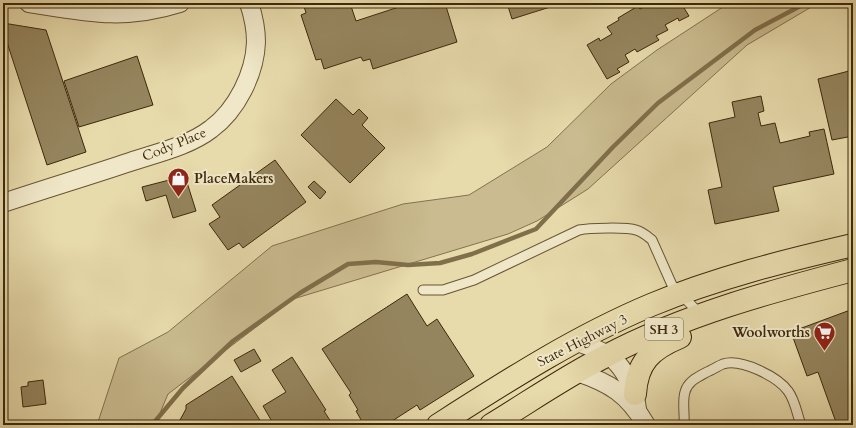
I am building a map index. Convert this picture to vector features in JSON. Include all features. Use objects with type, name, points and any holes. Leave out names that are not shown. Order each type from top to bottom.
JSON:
[{"type":"highway","name":"State Highway 3","points":[[438,425],[520,372],[576,341],[650,306],[732,276],[800,257],[853,245]]},
{"type":"highway","name":"State Highway 3","points":[[491,425],[607,355],[666,328],[768,293],[853,270]]},
{"type":"highway","points":[[636,401],[636,380],[640,368],[654,350],[665,343],[730,318],[768,293]]},
{"type":"street","points":[[29,3],[100,14],[130,14],[162,9],[180,3]]},
{"type":"street","name":"Cody Place","points":[[3,203],[158,152],[189,141],[212,129],[229,111],[243,90],[252,67],[256,42],[253,17],[249,3]]},
{"type":"street","points":[[576,341],[607,355],[617,363],[646,425]]},
{"type":"street","points":[[577,372],[610,385],[636,401]]},
{"type":"lane","points":[[422,290],[443,290],[474,280],[579,230],[591,227],[635,230],[647,235],[652,240],[672,285],[701,315]]},
{"type":"lane","points":[[684,425],[683,400],[689,383],[695,378],[724,364],[735,363],[746,364],[774,378],[783,385],[792,399],[801,425]]},
{"type":"shaded area","points":[[729,3],[818,3],[747,45],[588,189],[537,221],[508,234],[293,299],[168,394],[155,425],[97,425],[119,358],[168,332],[272,246],[403,204],[469,195],[547,147],[611,84],[657,50]]},
{"type":"building","points":[[303,3],[350,3],[356,21],[411,3],[421,3],[422,6],[431,3],[445,3],[457,42],[373,69],[370,59],[363,61],[361,57],[324,69],[321,59],[316,60],[301,15],[306,13]]},
{"type":"building","points":[[507,3],[563,3],[512,19]]},
{"type":"building","points":[[652,3],[681,3],[689,16],[679,21],[678,18],[665,25],[668,30],[656,36],[659,40],[637,52],[635,49],[625,55],[629,62],[617,69],[620,72],[607,79],[587,45],[599,38],[600,41],[612,34],[607,27],[619,20],[618,18],[638,6],[640,9]]},
{"type":"building","points":[[3,23],[46,30],[86,152],[47,165],[3,30]]},
{"type":"building","points":[[137,56],[153,105],[79,127],[64,81]]},
{"type":"building","points":[[849,71],[853,86],[853,136],[832,140],[818,79]]},
{"type":"building","points":[[761,96],[764,111],[758,113],[761,126],[775,123],[780,143],[810,136],[809,132],[824,129],[834,174],[773,187],[779,211],[715,224],[708,190],[722,187],[709,123],[735,117],[732,102]]},
{"type":"building","points":[[336,99],[353,115],[359,109],[368,118],[362,125],[385,148],[350,183],[301,135]]},
{"type":"building","points":[[275,160],[306,202],[243,248],[239,243],[228,250],[209,224],[220,217],[212,205]]},
{"type":"building","name":"PlaceMakers","points":[[185,176],[196,211],[173,218],[166,195],[146,201],[142,187]]},
{"type":"building","points":[[314,181],[326,192],[320,199],[308,187]]},
{"type":"building","points":[[407,294],[427,326],[437,319],[474,376],[420,410],[417,405],[386,425],[364,425],[356,411],[358,410],[349,395],[351,393],[322,349]]},
{"type":"building","name":"Woolworths","points":[[853,309],[853,425],[837,425],[818,372],[807,376],[791,332]]},
{"type":"building","points":[[254,349],[261,361],[241,372],[234,360]]},
{"type":"building","points":[[292,357],[326,410],[324,411],[333,425],[311,425],[308,420],[301,425],[274,425],[263,406],[286,392],[272,370]]},
{"type":"building","points":[[232,376],[263,425],[183,425],[180,420],[186,409],[186,405]]},
{"type":"building","points":[[43,380],[46,404],[23,407],[21,387],[28,386],[28,382]]},
{"type":"waterway","points":[[152,425],[183,388],[233,341],[300,293],[348,264],[376,262],[408,265],[440,263],[472,254],[536,229],[613,147],[658,103],[755,30],[806,3]]},
{"type":"place","name":"PlaceMakers","points":[[179,198]]},
{"type":"place","name":"Woolworths","points":[[825,352]]}]
